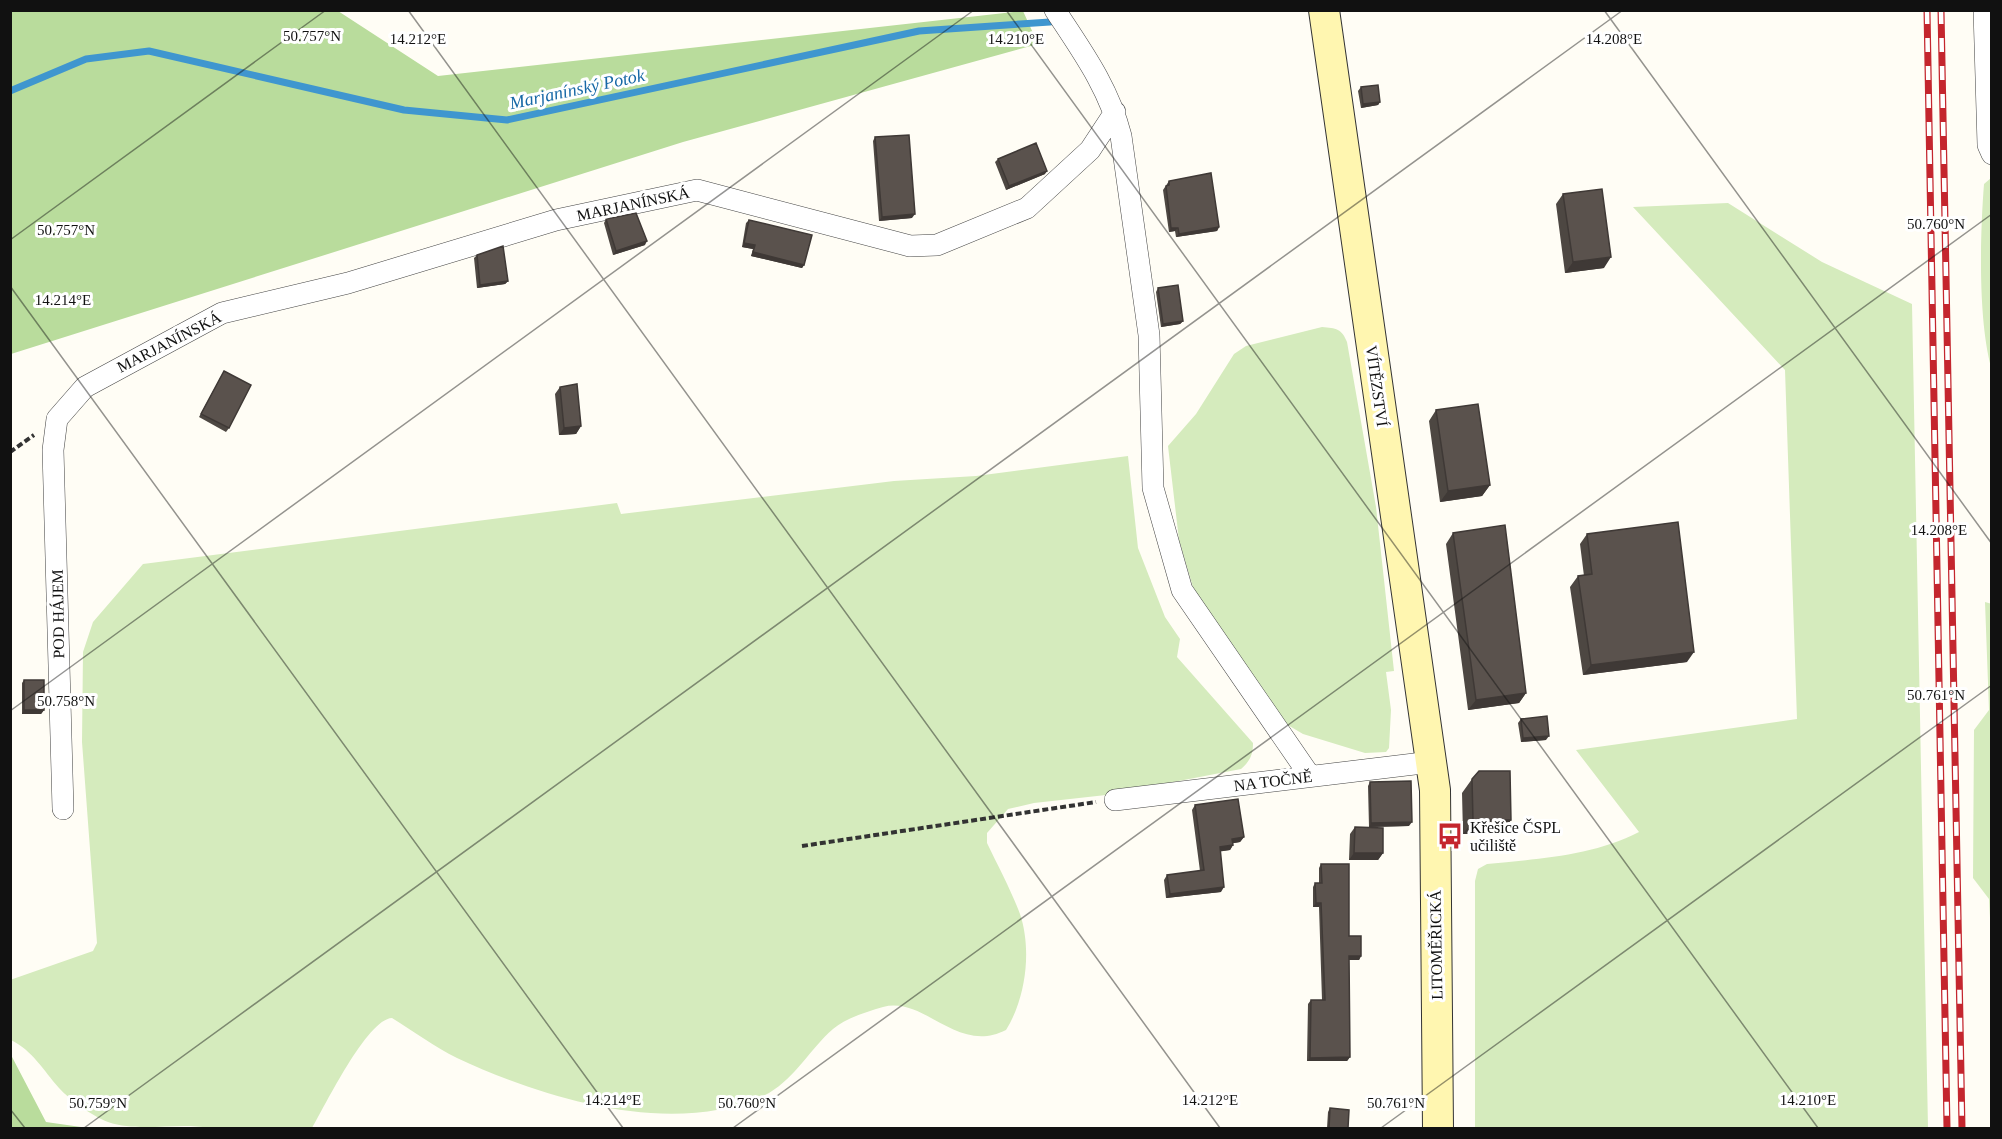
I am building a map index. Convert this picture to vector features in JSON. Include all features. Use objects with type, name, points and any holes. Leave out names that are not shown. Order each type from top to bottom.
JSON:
[{"type":"main road","name":"VÍTĚZSTVÍ","points":[[1324,10],[1431,762]]},
{"type":"main road","name":"LITOMĚŘICKÁ","points":[[1431,762],[1435,790],[1438,1128]]},
{"type":"street","points":[[1055,10],[1101,81],[1115,112],[1121,136],[1149,335],[1153,489],[1182,590],[1310,776]]},
{"type":"street","points":[[1984,10],[1988,145],[1992,154]]},
{"type":"street","name":"MARJANÍNSKÁ","points":[[57,419],[85,387],[222,313],[348,282],[556,220],[696,190],[910,246],[937,245],[1027,208],[1090,150],[1115,112]]},
{"type":"street","name":"POD HÁJEM","points":[[57,419],[54,450],[63,808]]},
{"type":"street","name":"NA TOČNĚ","points":[[1115,800],[1431,762]]},
{"type":"path","points":[[802,846],[1115,800]]},
{"type":"green space","points":[[11,10],[338,11],[438,76],[1023,11],[1038,44],[683,142],[11,354]]},
{"type":"green space","points":[[1991,178],[1991,367],[1984,325],[1981,252],[1984,184]]},
{"type":"green space","points":[[1728,203],[1822,262],[1912,304],[1928,1128],[1475,1128],[1475,881],[1478,869],[1487,864],[1584,851],[1639,832],[1576,750],[1797,719],[1785,370],[1633,207]]},
{"type":"green space","points":[[1322,327],[1338,330],[1347,342],[1376,507],[1394,671],[1386,672],[1391,710],[1389,748],[1386,752],[1365,753],[1303,734],[1281,721],[1198,604],[1179,540],[1168,446],[1196,414],[1234,354],[1246,346]]},
{"type":"green space","points":[[1128,456],[1138,548],[1165,617],[1180,639],[1177,657],[1253,743],[1252,754],[1241,769],[1106,795],[1034,803],[1008,809],[987,833],[987,843],[1020,914],[1026,943],[1022,989],[1006,1030],[988,1036],[972,1035],[957,1031],[913,1009],[898,1006],[883,1007],[863,1013],[838,1025],[787,1079],[769,1093],[733,1106],[694,1113],[654,1113],[571,1100],[531,1088],[457,1058],[392,1018],[382,1022],[359,1047],[312,1128],[133,1127],[108,1122],[88,1112],[69,1098],[32,1055],[11,1040],[10,980],[93,951],[97,943],[82,742],[83,652],[93,622],[143,564],[617,503],[621,514],[894,481],[976,476]]},
{"type":"green space","points":[[1985,602],[1992,604],[1991,937],[1989,899],[1973,878],[1974,730],[1989,710]]},
{"type":"green space","points":[[11,1055],[46,1122],[88,1128],[11,1128]]},
{"type":"building","points":[[1378,85],[1380,102],[1363,104],[1361,87]]},
{"type":"building","points":[[909,135],[915,214],[882,217],[875,137]]},
{"type":"building","points":[[1036,143],[1047,171],[1009,186],[998,159]]},
{"type":"building","points":[[1211,173],[1219,227],[1179,234],[1178,228],[1171,228],[1166,186],[1169,185],[1169,181]]},
{"type":"building","points":[[1602,189],[1611,257],[1573,262],[1563,194]]},
{"type":"building","points":[[636,213],[647,241],[616,251],[606,219]]},
{"type":"building","points":[[749,220],[812,235],[804,265],[753,252],[755,245],[744,243]]},
{"type":"building","points":[[503,246],[508,281],[480,285],[477,255]]},
{"type":"building","points":[[1178,285],[1183,321],[1163,324],[1158,288]]},
{"type":"building","points":[[224,371],[251,385],[229,428],[201,414]]},
{"type":"building","points":[[577,384],[581,426],[564,428],[560,387]]},
{"type":"building","points":[[1478,404],[1490,485],[1448,491],[1436,410]]},
{"type":"building","points":[[1678,522],[1694,652],[1591,665],[1578,576],[1592,574],[1587,534]]},
{"type":"building","points":[[1505,525],[1526,693],[1476,700],[1453,533]]},
{"type":"building","points":[[24,680],[44,680],[44,710],[24,710]]},
{"type":"building","points":[[1547,716],[1549,736],[1523,738],[1521,719]]},
{"type":"building","points":[[1479,771],[1510,771],[1511,820],[1473,820],[1472,779]]},
{"type":"building","points":[[1411,781],[1412,822],[1371,823],[1370,782]]},
{"type":"building","points":[[1238,799],[1244,837],[1232,839],[1233,845],[1220,847],[1224,887],[1170,894],[1167,875],[1204,870],[1195,805]]},
{"type":"building","points":[[1355,827],[1383,828],[1383,853],[1354,853]]},
{"type":"building","points":[[1321,864],[1349,864],[1349,936],[1361,936],[1361,956],[1349,956],[1350,1057],[1310,1058],[1311,1000],[1325,1000],[1321,903],[1316,903],[1315,883],[1322,883]]},
{"type":"building","points":[[1330,1108],[1349,1110],[1348,1128],[1329,1128]]},
{"type":"waterway","name":"Marjanínský Potok","points":[[10,91],[86,59],[149,51],[404,110],[507,120],[919,31],[1050,22]]},
{"type":"railway","points":[[1927,10],[1947,1128]]},
{"type":"railway","points":[[1941,10],[1962,1128]]},
{"type":"place","name":"Křešice ČSPL učiliště","points":[[1450,836]]}]
